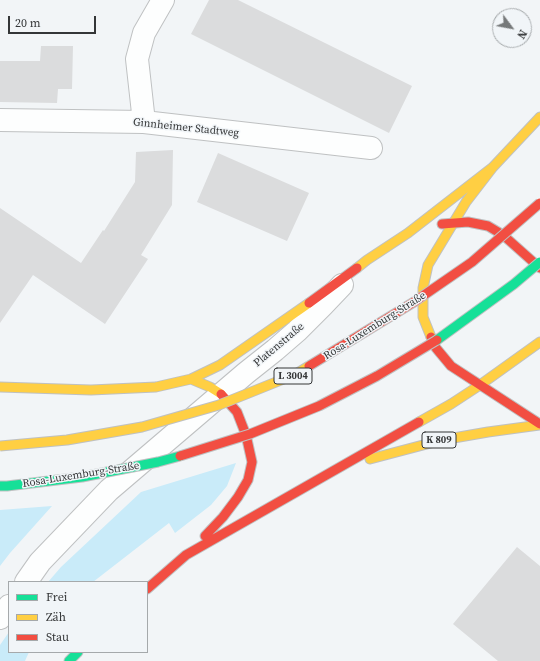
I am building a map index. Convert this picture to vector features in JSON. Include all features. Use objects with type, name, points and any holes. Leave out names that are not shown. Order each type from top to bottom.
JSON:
[{"type":"main road","name":"Platenstraße","points":[[357,268],[408,233],[493,167],[540,117]]},
{"type":"main road","name":"K 809","points":[[493,167],[452,223],[428,265],[423,288],[423,317],[436,348],[451,366],[540,425]]},
{"type":"main road","name":"Rosa-Luxemburg-Straße","points":[[0,446],[66,440],[142,427],[219,405],[296,374],[414,302],[472,262],[540,203]]},
{"type":"main road","points":[[408,233],[427,226],[452,223],[468,222],[488,226],[503,235],[540,268]]},
{"type":"main road","name":"Rosa-Luxemburg-Straße","points":[[0,486],[75,478],[158,462],[250,434],[319,406],[377,376],[439,339],[514,284],[540,262]]},
{"type":"main road","points":[[0,387],[98,390],[156,387],[191,379],[220,365],[357,268]]},
{"type":"main road","points":[[186,555],[451,404],[540,342]]},
{"type":"main road","points":[[148,587],[186,555],[223,517],[238,497],[248,480],[252,462],[246,436],[237,412],[221,394],[210,387],[191,379]]},
{"type":"main road","name":"K 809","points":[[340,467],[442,440],[540,425]]},
{"type":"main road","points":[[69,661],[77,653]]},
{"type":"street","points":[[144,122],[137,59],[144,33],[163,0]]},
{"type":"street","name":"Ginnheimer Stadtweg","points":[[0,120],[144,122],[371,148]]},
{"type":"street","name":"Platenstraße","points":[[27,581],[40,562],[109,490],[297,331],[357,268]]},
{"type":"street","points":[[0,618],[8,607]]},
{"type":"shaded area","points":[[236,463],[227,486],[211,505],[175,533],[169,523],[94,581],[49,581],[61,567],[141,492]]},
{"type":"shaded area","points":[[52,506],[10,553],[0,566],[0,510]]},
{"type":"shaded area","points":[[8,633],[8,653],[29,653],[25,661],[0,661],[0,645]]},
{"type":"building","points":[[209,0],[238,0],[412,86],[389,133],[191,34]]},
{"type":"building","points":[[41,46],[73,46],[72,89],[58,89],[57,103],[0,102],[0,61],[40,61]]},
{"type":"building","points":[[173,150],[172,205],[141,255],[148,259],[105,324],[33,275],[0,323],[0,208],[81,263],[103,230],[104,231],[135,182],[136,152]]},
{"type":"building","points":[[218,153],[309,193],[287,241],[197,202]]},
{"type":"building","points":[[517,547],[540,566],[540,661],[498,661],[453,624]]},
{"type":"traffic: fast","points":[[437,340],[514,284],[540,262]]},
{"type":"traffic: fast","points":[[0,486],[82,477],[158,462],[180,456]]},
{"type":"traffic: fast","points":[[69,661],[77,653]]},
{"type":"traffic: slow","points":[[357,268],[408,233],[493,167],[540,117]]},
{"type":"traffic: slow","points":[[431,337],[423,317],[423,288],[428,265],[466,202],[493,167]]},
{"type":"traffic: slow","points":[[0,387],[91,390],[156,387],[191,379],[220,365],[309,303]]},
{"type":"traffic: slow","points":[[419,422],[451,404],[480,385],[540,342]]},
{"type":"traffic: slow","points":[[0,446],[67,440],[142,427],[219,405],[296,374],[309,366]]},
{"type":"traffic: slow","points":[[191,379],[210,387],[221,394]]},
{"type":"traffic: slow","points":[[370,459],[442,440],[540,425]]},
{"type":"traffic: jam","points":[[309,366],[414,302],[472,262],[540,203]]},
{"type":"traffic: jam","points":[[442,224],[468,222],[488,226],[503,235],[540,268]]},
{"type":"traffic: jam","points":[[309,303],[357,268]]},
{"type":"traffic: jam","points":[[431,337],[436,348],[451,366],[540,424]]},
{"type":"traffic: jam","points":[[180,456],[250,434],[319,406],[377,376],[437,340]]},
{"type":"traffic: jam","points":[[205,536],[223,517],[238,497],[248,480],[252,462],[246,435],[237,412],[221,394]]},
{"type":"traffic: jam","points":[[148,588],[186,555],[419,422]]}]
